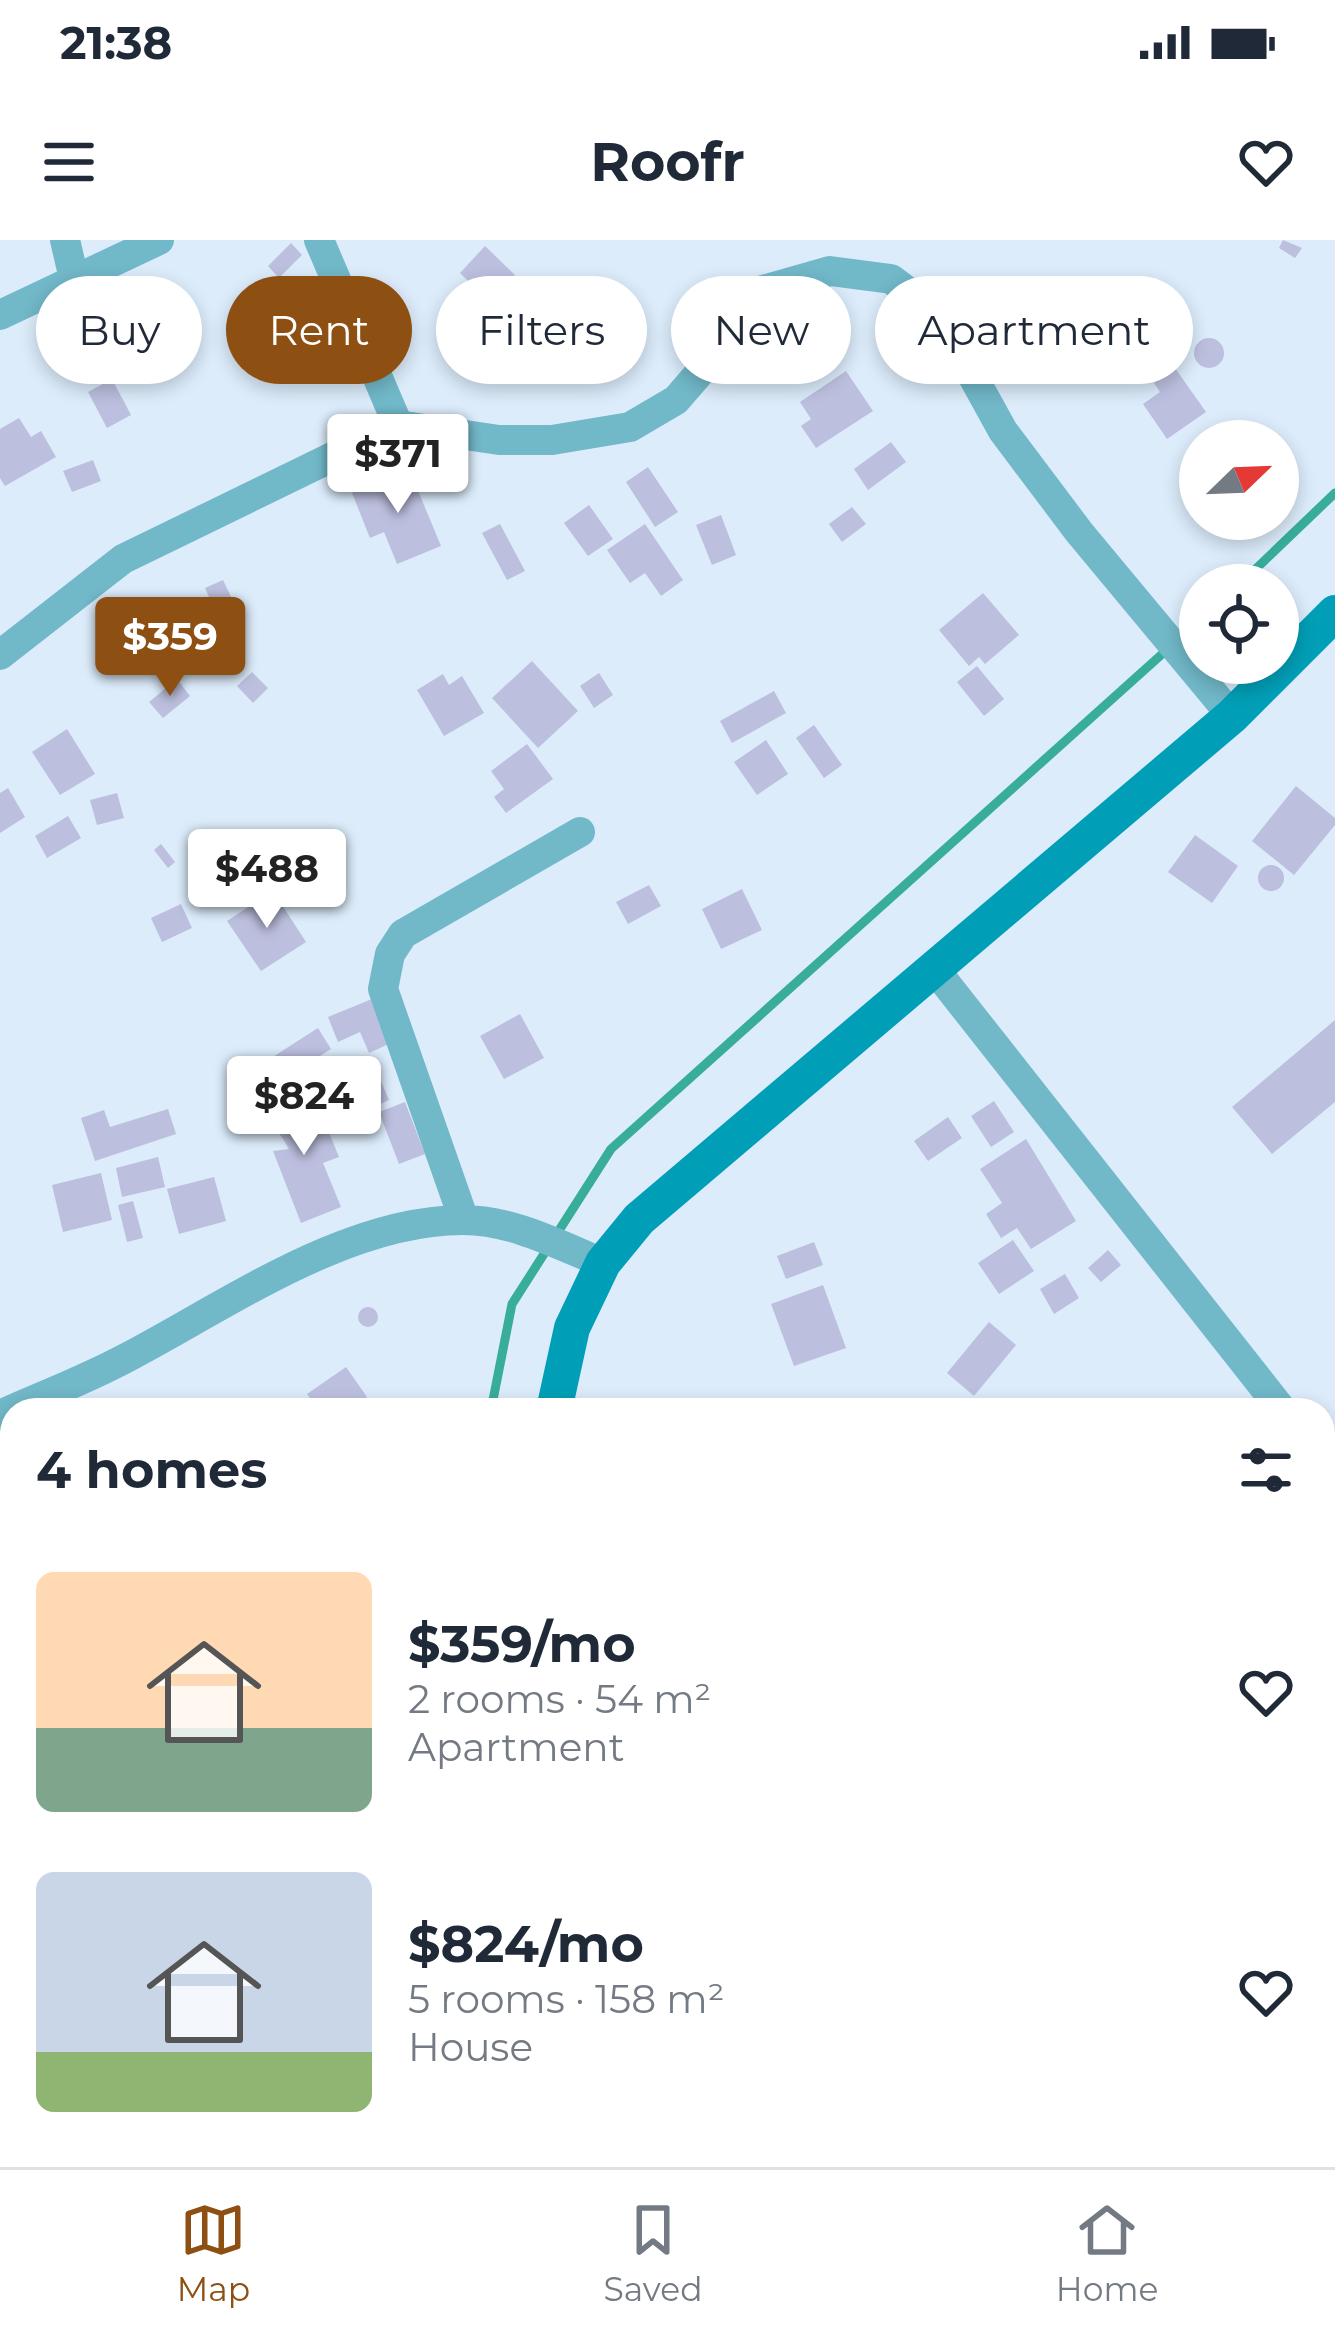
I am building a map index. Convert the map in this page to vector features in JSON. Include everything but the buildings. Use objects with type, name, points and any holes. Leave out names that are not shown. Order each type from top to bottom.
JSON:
[{"type":"street","points":[[65,240],[73,276]]},
{"type":"street","points":[[89,276],[159,240]]},
{"type":"street","points":[[319,240],[398,424]]},
{"type":"street","points":[[0,655],[123,559],[398,424],[499,440],[552,440],[630,427],[676,400],[708,363],[729,317],[763,290],[830,271],[891,279],[939,315],[1003,431],[1079,532],[1232,716]]},
{"type":"street","points":[[0,315],[36,300]]},
{"type":"street","points":[[557,1398],[572,1328],[603,1263],[639,1219],[936,971],[1330,630]]},
{"type":"street","points":[[464,1220],[383,989],[390,954],[404,934],[580,832]]},
{"type":"street","points":[[936,971],[1273,1398]]},
{"type":"street","points":[[38,1398],[121,1361],[274,1278],[374,1233],[464,1220],[517,1228],[603,1263]]},
{"type":"waterway","points":[[1261,564],[1335,493]]},
{"type":"waterway","points":[[493,1398],[512,1304],[611,1149],[1179,639]]}]
